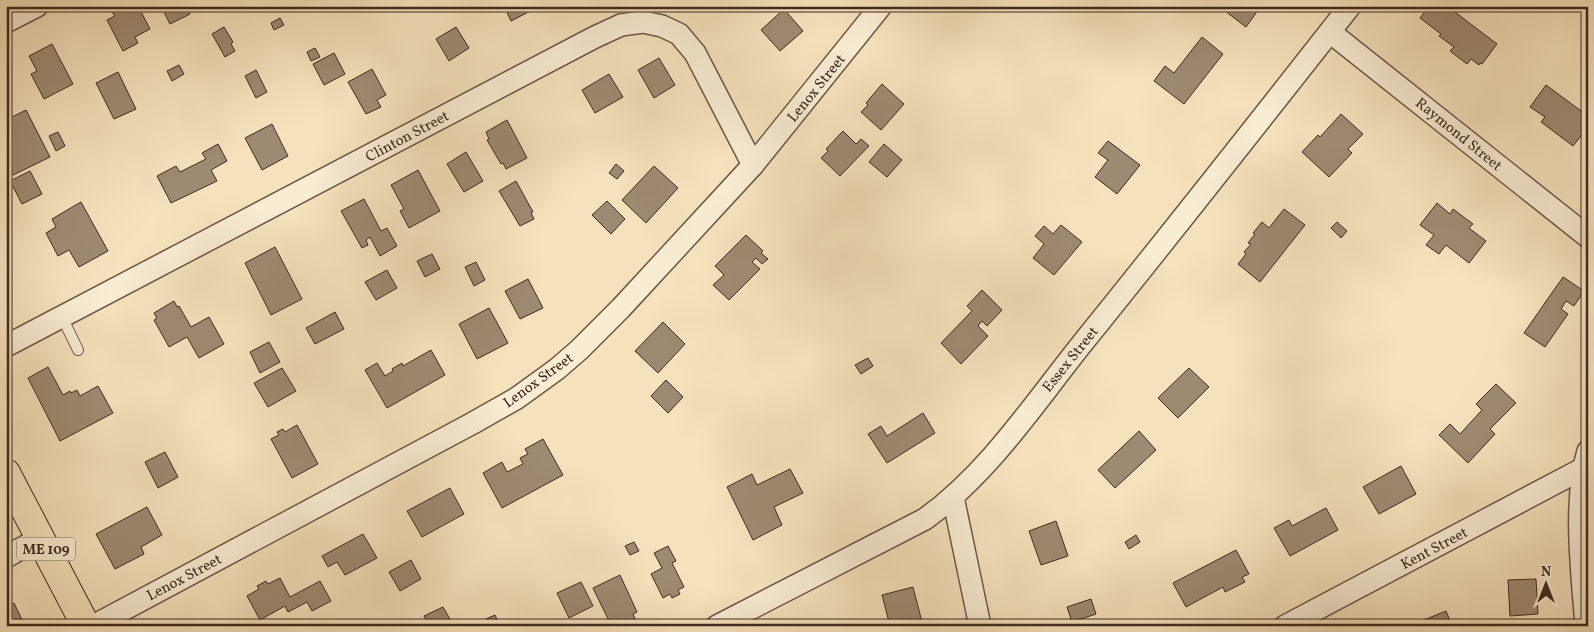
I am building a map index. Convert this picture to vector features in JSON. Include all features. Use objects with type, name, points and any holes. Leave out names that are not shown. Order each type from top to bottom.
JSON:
[{"type":"highway","name":"ME 109","points":[[6,472],[86,626]]},
{"type":"street","points":[[6,22],[37,6]]},
{"type":"street","name":"Lenox Street","points":[[92,626],[473,423],[536,385],[579,350],[753,165],[881,6]]},
{"type":"street","name":"Essex Street","points":[[717,626],[925,519],[954,497],[994,455],[1350,6]]},
{"type":"street","name":"Clinton Street","points":[[6,346],[621,25],[643,22],[662,26],[679,34],[695,53],[753,165]]},
{"type":"street","name":"Raymond Street","points":[[1330,32],[1588,237]]},
{"type":"street","points":[[1585,460],[1581,555],[1586,626]]},
{"type":"street","name":"Kent Street","points":[[1285,626],[1585,460]]},
{"type":"street","points":[[954,497],[980,626]]},
{"type":"street","points":[[6,557],[40,538]]},
{"type":"lane","points":[[62,317],[78,350]]},
{"type":"building","points":[[123,6],[126,11],[138,6],[150,29],[135,37],[138,43],[123,51],[107,20],[115,16],[112,12]]},
{"type":"building","points":[[161,6],[186,6],[190,14],[170,24]]},
{"type":"building","points":[[504,6],[540,6],[511,21]]},
{"type":"building","points":[[1229,6],[1261,6],[1246,27],[1225,11]]},
{"type":"building","points":[[1429,6],[1447,6],[1497,44],[1482,64],[1480,63],[1479,65],[1471,59],[1467,64],[1450,51],[1454,47],[1420,18]]},
{"type":"building","points":[[784,9],[803,31],[780,51],[761,30]]},
{"type":"building","points":[[280,18],[284,25],[274,30],[271,23]]},
{"type":"building","points":[[224,27],[233,42],[231,44],[235,51],[225,57],[212,34]]},
{"type":"building","points":[[456,27],[469,48],[449,61],[436,39]]},
{"type":"building","points":[[1202,37],[1223,54],[1184,104],[1154,81],[1165,66],[1174,73]]},
{"type":"building","points":[[52,44],[73,84],[44,99],[31,74],[37,71],[29,56]]},
{"type":"building","points":[[315,48],[320,57],[311,61],[307,52]]},
{"type":"building","points":[[334,53],[345,74],[324,85],[313,64]]},
{"type":"building","points":[[659,58],[675,85],[654,98],[638,70]]},
{"type":"building","points":[[179,65],[184,74],[172,81],[167,71]]},
{"type":"building","points":[[372,69],[386,95],[377,100],[381,107],[366,114],[348,82]]},
{"type":"building","points":[[256,70],[267,92],[256,98],[245,76]]},
{"type":"building","points":[[118,72],[136,109],[114,119],[96,83]]},
{"type":"building","points":[[609,74],[623,97],[595,113],[582,90]]},
{"type":"building","points":[[882,84],[904,104],[881,130],[861,112]]},
{"type":"building","points":[[1546,85],[1588,116],[1588,127],[1573,146],[1541,122],[1545,117],[1530,107]]},
{"type":"building","points":[[26,110],[50,157],[9,177],[6,172],[6,120]]},
{"type":"building","points":[[1341,114],[1363,134],[1348,149],[1352,153],[1329,177],[1302,152],[1318,135],[1320,137]]},
{"type":"building","points":[[507,120],[527,158],[506,169],[487,140],[489,139],[486,132]]},
{"type":"building","points":[[272,124],[288,156],[262,170],[245,138]]},
{"type":"building","points":[[843,131],[856,144],[861,139],[869,146],[840,176],[821,158],[828,151],[826,149]]},
{"type":"building","points":[[58,132],[65,146],[56,151],[49,136]]},
{"type":"building","points":[[1108,141],[1140,165],[1117,194],[1095,177],[1108,160],[1098,153]]},
{"type":"building","points":[[218,144],[227,161],[211,170],[217,181],[171,203],[157,176],[176,166],[180,172],[206,159],[202,153]]},
{"type":"building","points":[[884,144],[902,160],[887,177],[869,162]]},
{"type":"building","points":[[466,152],[483,181],[464,192],[447,164]]},
{"type":"building","points":[[616,164],[624,171],[617,179],[609,173]]},
{"type":"building","points":[[654,166],[678,188],[646,223],[622,200]]},
{"type":"building","points":[[418,170],[440,211],[409,228],[400,211],[404,209],[391,185]]},
{"type":"building","points":[[30,171],[42,194],[22,204],[10,181]]},
{"type":"building","points":[[516,181],[533,212],[531,213],[534,219],[520,226],[499,191]]},
{"type":"building","points":[[364,199],[381,231],[387,228],[397,246],[380,256],[370,237],[366,240],[368,245],[362,248],[341,211]]},
{"type":"building","points":[[607,201],[625,219],[611,234],[592,215]]},
{"type":"building","points":[[81,202],[108,251],[79,267],[69,250],[58,256],[46,233],[56,227],[52,219]]},
{"type":"building","points":[[1437,203],[1450,214],[1453,209],[1473,224],[1469,228],[1486,241],[1469,263],[1446,245],[1439,254],[1426,245],[1434,235],[1420,225]]},
{"type":"building","points":[[1284,209],[1305,225],[1260,282],[1238,264],[1246,254],[1244,252],[1251,244],[1248,243],[1255,234],[1253,233],[1262,222],[1269,228]]},
{"type":"building","points":[[1337,222],[1347,231],[1341,238],[1331,228]]},
{"type":"building","points":[[1061,225],[1082,242],[1054,275],[1033,258],[1044,244],[1035,236],[1044,226],[1053,234]]},
{"type":"building","points":[[746,235],[763,251],[761,253],[768,259],[762,264],[756,258],[752,262],[760,269],[729,300],[713,285],[724,275],[715,266]]},
{"type":"building","points":[[275,247],[302,299],[271,315],[245,263]]},
{"type":"building","points":[[432,254],[440,269],[425,277],[417,261]]},
{"type":"building","points":[[476,262],[485,280],[474,286],[465,267]]},
{"type":"building","points":[[387,270],[397,288],[376,300],[365,282]]},
{"type":"building","points":[[1563,277],[1584,291],[1574,306],[1566,301],[1561,309],[1568,314],[1545,347],[1524,333]]},
{"type":"building","points":[[528,279],[543,308],[520,319],[505,291]]},
{"type":"building","points":[[982,290],[1002,310],[987,326],[982,321],[978,326],[988,336],[961,364],[941,343],[972,311],[967,306]]},
{"type":"building","points":[[174,301],[191,327],[209,317],[224,344],[199,358],[187,337],[169,347],[154,320],[157,318],[154,313]]},
{"type":"building","points":[[489,308],[508,343],[477,359],[459,324]]},
{"type":"building","points":[[335,312],[344,329],[315,344],[306,328]]},
{"type":"building","points":[[663,322],[685,344],[658,373],[635,351]]},
{"type":"building","points":[[269,342],[280,362],[260,373],[250,352]]},
{"type":"building","points":[[431,350],[445,375],[387,408],[365,370],[377,363],[385,376],[402,363],[403,366]]},
{"type":"building","points":[[868,358],[873,366],[861,374],[855,365]]},
{"type":"building","points":[[48,367],[63,395],[77,390],[80,396],[98,386],[113,413],[60,441],[28,378]]},
{"type":"building","points":[[282,368],[296,391],[268,407],[254,383]]},
{"type":"building","points":[[1189,368],[1209,387],[1178,418],[1158,398]]},
{"type":"building","points":[[666,380],[683,397],[668,413],[651,396]]},
{"type":"building","points":[[1496,384],[1516,403],[1490,429],[1495,434],[1468,463],[1439,435],[1450,424],[1460,434],[1482,410],[1476,404]]},
{"type":"building","points":[[923,413],[935,433],[887,463],[868,434],[881,426],[887,436]]},
{"type":"building","points":[[297,425],[318,464],[292,478],[271,439],[279,435],[277,432],[283,429],[285,432]]},
{"type":"building","points":[[1139,431],[1156,450],[1115,488],[1098,470]]},
{"type":"building","points":[[543,439],[563,475],[502,508],[483,473],[502,462],[507,472],[523,464],[520,458],[528,454],[525,449]]},
{"type":"building","points":[[165,452],[178,477],[158,488],[145,462]]},
{"type":"building","points":[[1401,466],[1416,494],[1379,514],[1363,487]]},
{"type":"building","points":[[790,469],[803,493],[774,507],[782,525],[753,540],[727,487],[752,474],[757,485]]},
{"type":"building","points":[[450,488],[464,514],[422,537],[407,511]]},
{"type":"building","points":[[147,507],[162,535],[141,547],[144,554],[115,569],[96,534]]},
{"type":"building","points":[[1326,508],[1338,530],[1290,556],[1274,528],[1289,520],[1292,526]]},
{"type":"building","points":[[1056,521],[1068,556],[1041,565],[1029,531]]},
{"type":"building","points":[[363,534],[377,558],[345,575],[337,562],[328,567],[322,556]]},
{"type":"building","points":[[1136,535],[1140,542],[1129,549],[1125,542]]},
{"type":"building","points":[[634,542],[639,551],[630,555],[625,546]]},
{"type":"building","points":[[668,546],[676,561],[672,563],[684,587],[678,590],[680,594],[672,598],[670,594],[663,598],[651,574],[662,568],[654,553]]},
{"type":"building","points":[[1236,550],[1249,574],[1242,577],[1245,582],[1225,592],[1223,587],[1186,607],[1173,583]]},
{"type":"building","points":[[411,560],[421,579],[400,591],[389,572]]},
{"type":"building","points":[[620,575],[637,612],[633,614],[636,621],[625,626],[618,626],[617,622],[611,625],[593,588]]},
{"type":"building","points":[[280,578],[290,597],[320,581],[331,601],[312,611],[307,602],[288,612],[285,606],[260,620],[247,596],[259,589],[257,586],[266,581],[268,584]]},
{"type":"building","points":[[1536,579],[1538,614],[1510,616],[1508,580]]},
{"type":"building","points":[[581,582],[593,606],[569,618],[557,593]]},
{"type":"building","points":[[913,587],[922,622],[908,626],[890,626],[882,595]]},
{"type":"building","points":[[1091,599],[1096,614],[1072,622],[1067,607]]},
{"type":"building","points":[[14,603],[25,626],[6,626],[6,607]]},
{"type":"building","points":[[443,607],[454,626],[429,626],[424,616]]},
{"type":"building","points":[[1446,611],[1452,626],[1409,626]]},
{"type":"building","points":[[495,615],[500,626],[489,626],[486,619]]}]
